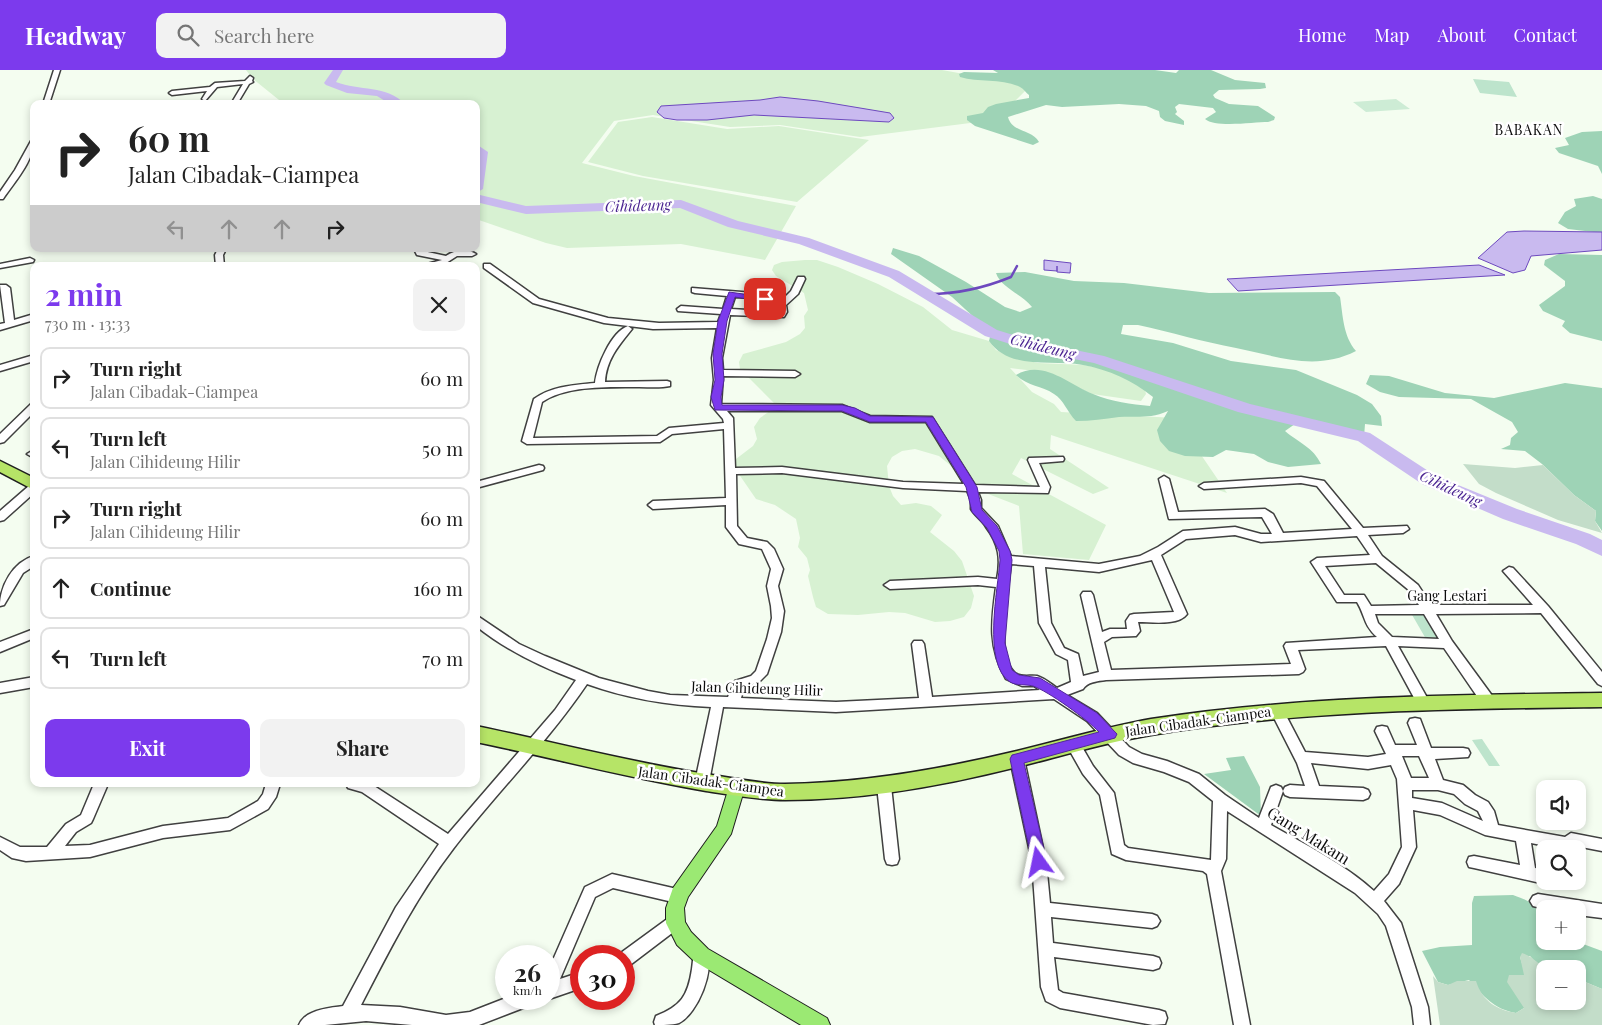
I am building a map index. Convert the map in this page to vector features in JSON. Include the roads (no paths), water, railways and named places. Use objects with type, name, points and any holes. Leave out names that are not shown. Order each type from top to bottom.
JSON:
[{"type":"highway","points":[[0,466],[30,482]]},
{"type":"highway","name":"Jalan Cibadak-Ciampea","points":[[480,735],[653,775],[737,787],[798,792],[884,786],[1016,759],[1111,734],[1203,719],[1276,710],[1360,704],[1602,700]]},
{"type":"main road","points":[[737,787],[722,833],[677,896],[675,922],[679,935],[686,945],[700,955],[811,1023]]},
{"type":"street","points":[[47,100],[57,70]]},
{"type":"street","points":[[205,98],[211,89],[218,84],[250,80],[237,100]]},
{"type":"street","points":[[172,93],[211,89]]},
{"type":"street","points":[[0,197],[13,180],[30,148]]},
{"type":"street","points":[[0,180],[13,180]]},
{"type":"street","points":[[420,252],[448,259]]},
{"type":"street","points":[[444,262],[457,253],[472,254]]},
{"type":"street","points":[[0,266],[30,260]]},
{"type":"street","points":[[487,266],[536,301],[607,321],[660,326]]},
{"type":"street","points":[[782,305],[795,292],[801,278]]},
{"type":"street","points":[[0,288],[6,288],[4,301],[10,324]]},
{"type":"street","points":[[695,290],[754,296],[782,305]]},
{"type":"street","points":[[732,294],[722,325],[717,358],[719,373],[716,397],[718,408],[728,418],[729,426],[732,471],[732,528],[743,541],[764,543],[769,548],[777,569],[772,582],[772,592],[779,615],[761,674],[755,679],[739,684],[733,702]]},
{"type":"street","points":[[681,309],[776,316],[783,312],[782,305]]},
{"type":"street","points":[[0,327],[30,318]]},
{"type":"street","points":[[607,321],[617,327],[628,329],[660,326],[722,325]]},
{"type":"street","points":[[600,386],[600,371],[607,361],[613,346],[628,329]]},
{"type":"street","points":[[0,368],[30,359]]},
{"type":"street","points":[[719,373],[795,374]]},
{"type":"street","points":[[666,384],[562,389],[541,397],[537,401],[527,441],[660,439],[669,432],[729,426]]},
{"type":"street","points":[[718,408],[842,408],[852,410],[863,418],[870,419],[929,420],[971,487],[976,500],[976,509],[992,526],[1004,551],[1006,560],[999,643],[1002,662],[1007,673],[1016,680],[1036,681],[1092,717],[1111,734]]},
{"type":"street","points":[[0,440],[30,410]]},
{"type":"street","points":[[732,471],[782,470],[903,485],[1044,491],[1045,487],[1033,460],[1059,459]]},
{"type":"street","points":[[480,484],[539,468]]},
{"type":"street","points":[[1164,479],[1171,515],[1265,513],[1279,536]]},
{"type":"street","points":[[1204,486],[1301,480],[1315,481],[1360,531],[1378,559],[1414,588],[1448,644],[1488,702]]},
{"type":"street","points":[[0,517],[30,487]]},
{"type":"street","points":[[653,505],[732,501]]},
{"type":"street","points":[[1006,560],[1099,568],[1143,559],[1183,535],[1235,532],[1261,538],[1403,529]]},
{"type":"street","points":[[1097,640],[1110,633],[1132,633],[1134,631],[1132,621],[1134,618],[1174,617],[1181,614],[1154,554]]},
{"type":"street","points":[[1378,559],[1317,562],[1341,599],[1360,598],[1368,610],[1372,626],[1389,641],[1424,703]]},
{"type":"street","points":[[1039,562],[1045,622],[1060,651],[1074,657],[1078,686]]},
{"type":"street","points":[[2,595],[19,570],[30,563]]},
{"type":"street","points":[[1509,571],[1544,609],[1602,681]]},
{"type":"street","points":[[890,585],[978,581],[1003,584]]},
{"type":"street","points":[[1087,595],[1106,675]]},
{"type":"street","name":"Gang Lestari","points":[[1368,610],[1544,609]]},
{"type":"street","name":"Jalan Cihideung Hilir","points":[[482,632],[585,677],[650,698],[836,706],[1056,694],[1078,686],[1091,678],[1106,675],[1299,669],[1290,646],[1389,641]]},
{"type":"street","points":[[0,647],[30,635]]},
{"type":"street","points":[[1389,641],[1403,644],[1448,644]]},
{"type":"street","points":[[918,644],[926,702]]},
{"type":"street","points":[[347,1015],[412,894],[449,843],[560,714],[585,677]]},
{"type":"street","points":[[0,688],[30,683]]},
{"type":"street","points":[[702,782],[718,702]]},
{"type":"street","points":[[1276,710],[1300,757],[1314,792]]},
{"type":"street","points":[[1415,723],[1438,784]]},
{"type":"street","points":[[1371,898],[1378,897],[1386,889],[1410,847],[1405,784],[1394,754],[1382,731]]},
{"type":"street","name":"Gang Makam","points":[[1111,734],[1130,754],[1194,778],[1220,799],[1264,824],[1360,888],[1383,909],[1393,923],[1420,1007],[1422,1025]]},
{"type":"street","points":[[1073,744],[1088,770],[1107,793],[1117,849],[1126,854],[1206,865],[1214,871]]},
{"type":"street","points":[[1300,757],[1368,763],[1394,754],[1425,752],[1463,753]]},
{"type":"street","points":[[1016,759],[1039,862],[1045,909],[1049,987],[1052,995],[1060,1000],[1159,1018]]},
{"type":"street","points":[[1405,784],[1438,784],[1458,789],[1463,797],[1482,805],[1489,811],[1492,830]]},
{"type":"street","points":[[884,786],[892,859]]},
{"type":"street","points":[[50,854],[71,828],[86,819],[100,787]]},
{"type":"street","points":[[0,844],[17,854],[90,851],[163,832],[230,824],[264,805],[272,787]]},
{"type":"street","points":[[363,787],[449,843]]},
{"type":"street","points":[[1264,824],[1283,791],[1363,794]]},
{"type":"street","points":[[1220,799],[1220,859],[1214,871],[1242,1025]]},
{"type":"street","points":[[1406,803],[1442,809],[1456,814],[1476,826],[1492,830],[1570,844],[1571,838],[1602,845]]},
{"type":"street","points":[[1522,836],[1529,873]]},
{"type":"street","points":[[1474,862],[1536,874]]},
{"type":"street","points":[[560,963],[590,892],[612,881],[677,896]]},
{"type":"street","points":[[1045,909],[1152,921]]},
{"type":"street","points":[[1586,909],[1602,911]]},
{"type":"street","points":[[635,952],[675,922]]},
{"type":"street","points":[[1046,949],[1153,963]]},
{"type":"street","points":[[662,1022],[678,1017],[694,996],[699,981],[700,955]]},
{"type":"street","points":[[307,1025],[311,1021],[327,1016],[388,1013],[432,1023],[456,1023],[495,1009]]},
{"type":"waterway","name":"Cihideung","points":[[338,70],[330,83],[347,90],[380,93],[392,100]]},
{"type":"waterway","name":"Cihideung","points":[[480,151],[482,152],[480,164]]},
{"type":"waterway","name":"Cihideung","points":[[480,199],[526,210],[681,204],[733,224],[804,241],[894,274],[991,333],[1029,345],[1098,359],[1244,408],[1364,437],[1429,480],[1510,514],[1583,539],[1602,549]]},
{"type":"waterway","points":[[929,294],[961,292],[991,284],[1011,277],[1017,266]]},
{"type":"district","name":"BABAKAN","points":[[1529,129]]}]
